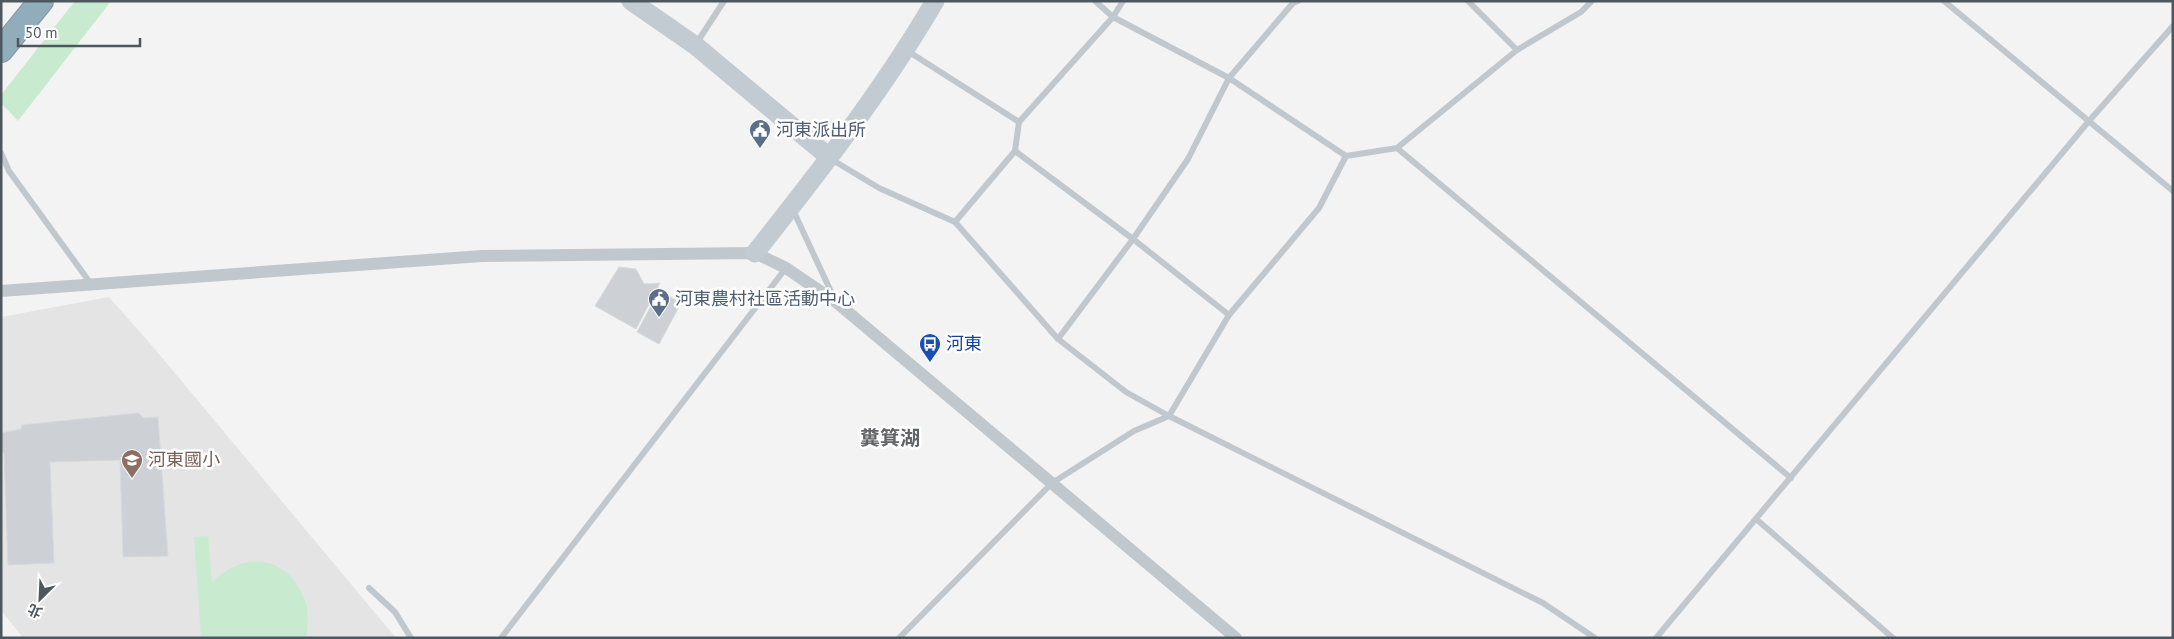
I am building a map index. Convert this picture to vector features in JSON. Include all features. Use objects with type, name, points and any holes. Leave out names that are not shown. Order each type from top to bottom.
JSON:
[{"type":"highway","points":[[1,50],[41,1]]},
{"type":"street","points":[[631,1],[696,46],[829,157]]},
{"type":"street","points":[[755,253],[829,157],[906,50],[935,1]]},
{"type":"street","points":[[1,291],[482,256],[755,253],[786,268],[836,302],[1236,638]]},
{"type":"lane","points":[[696,46],[724,1]]},
{"type":"lane","points":[[1095,1],[1113,17],[1229,78],[1346,156],[1397,148],[1517,50],[1581,12],[1592,1]]},
{"type":"lane","points":[[955,222],[1015,151],[1019,122],[1113,17],[1123,1]]},
{"type":"lane","points":[[1468,1],[1517,50]]},
{"type":"lane","points":[[1944,1],[2173,191]]},
{"type":"lane","points":[[1058,339],[1133,239],[1188,159],[1229,78],[1294,2]]},
{"type":"lane","points":[[1656,638],[2089,121],[2173,26]]},
{"type":"lane","points":[[906,50],[1019,122]]},
{"type":"lane","points":[[1397,148],[1791,478]]},
{"type":"lane","points":[[1015,151],[1133,239],[1229,315]]},
{"type":"lane","points":[[1,153],[9,171],[90,284]]},
{"type":"lane","points":[[899,638],[1052,483],[1134,430],[1169,416],[1229,315],[1319,208],[1346,156]]},
{"type":"lane","points":[[829,157],[878,188],[955,222],[1058,339],[1126,392],[1169,416],[1543,603],[1595,638]]},
{"type":"lane","points":[[791,207],[836,302]]},
{"type":"lane","points":[[500,638],[786,268]]},
{"type":"lane","points":[[1756,519],[1893,638]]},
{"type":"lane","points":[[369,588],[395,612],[411,638]]},
{"type":"shaded area","name":"河東國小","points":[[109,297],[154,348],[396,638],[23,638],[1,610],[1,317]]},
{"type":"green space","points":[[75,1],[111,1],[18,121],[1,103],[1,95]]},
{"type":"green space","points":[[208,536],[212,582],[225,572],[239,565],[252,562],[266,562],[278,567],[289,575],[299,587],[306,603],[308,616],[307,638],[201,638],[194,537]]},
{"type":"building","points":[[619,267],[636,269],[644,284],[660,283],[636,329],[595,306]]},
{"type":"building","name":"河東農村社區活動中心","points":[[659,291],[681,303],[659,344],[637,332]]},
{"type":"building","points":[[138,413],[144,418],[158,417],[168,556],[123,557],[120,460],[50,462],[54,563],[8,565],[4,453],[1,451],[1,433],[21,429],[22,425]]},
{"type":"place","name":"河東派出所","points":[[760,149]]},
{"type":"place","name":"河東農村社區活動中心","points":[[659,318]]},
{"type":"place","name":"河東","points":[[930,363]]},
{"type":"place","name":"河東國小","points":[[132,479]]},
{"type":"district","name":"糞箕湖","points":[[890,438]]}]
